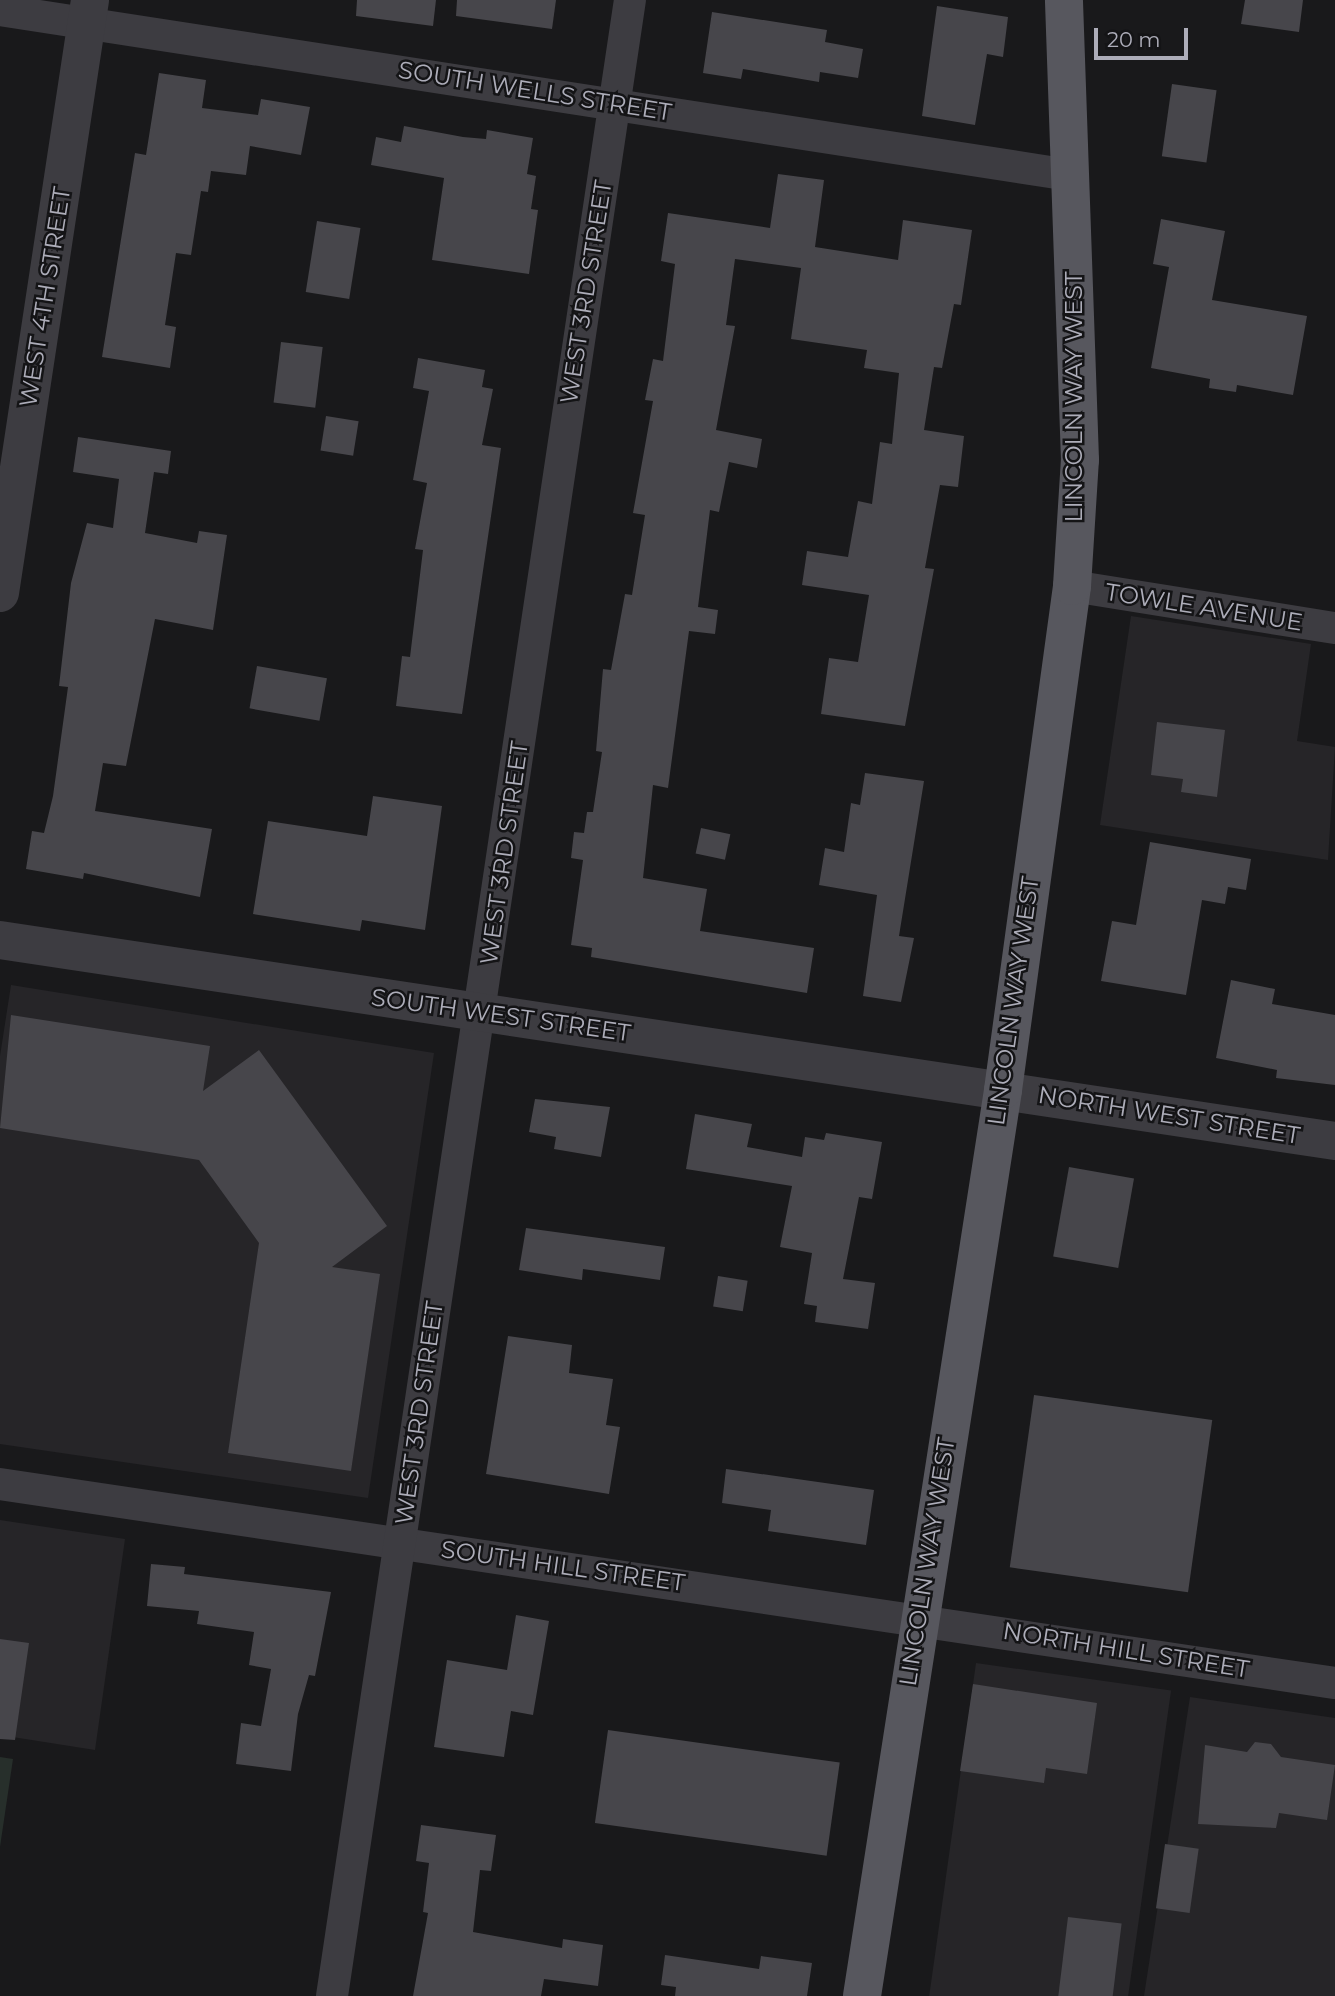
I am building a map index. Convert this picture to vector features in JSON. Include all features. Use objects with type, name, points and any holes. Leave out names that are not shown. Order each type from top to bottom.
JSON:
[{"type":"main road","name":"LINCOLN WAY WEST","points":[[862,1996],[918,1617],[1003,1090],[1072,586],[1080,460],[1064,0]]},
{"type":"street","name":"WEST 3RD STREET","points":[[332,1996],[482,1012],[630,0]]},
{"type":"street","name":"SOUTH WELLS STREET","points":[[0,10],[88,12],[614,103],[1069,176]]},
{"type":"street","name":"WEST 4TH STREET","points":[[0,593],[6,508],[88,12]]},
{"type":"street","name":"TOWLE AVENUE","points":[[1072,586],[1335,628]]},
{"type":"street","name":"SOUTH WEST STREET","points":[[0,940],[1003,1090]]},
{"type":"street","name":"NORTH WEST STREET","points":[[1003,1090],[1335,1141]]},
{"type":"street","name":"SOUTH HILL STREET","points":[[0,1485],[918,1617]]},
{"type":"street","name":"NORTH HILL STREET","points":[[918,1617],[1335,1683]]},
{"type":"shaded area","points":[[1131,616],[1311,644],[1297,741],[1335,747],[1328,860],[1100,825]]},
{"type":"shaded area","points":[[11,985],[434,1053],[368,1498],[0,1444],[0,1056]]},
{"type":"shaded area","points":[[0,1520],[125,1539],[95,1750],[0,1735]]},
{"type":"shaded area","points":[[976,1663],[1171,1690],[1128,1996],[929,1996]]},
{"type":"shaded area","points":[[1190,1697],[1335,1718],[1335,1996],[1144,1996]]},
{"type":"shaded area","points":[[0,1757],[13,1759],[0,1847]]},
{"type":"building","points":[[357,0],[436,0],[433,26],[356,16]]},
{"type":"building","points":[[457,0],[556,0],[552,29],[456,16]]},
{"type":"building","points":[[1245,0],[1303,0],[1299,32],[1241,24]]},
{"type":"building","points":[[937,6],[1008,17],[1003,57],[987,54],[975,125],[922,116]]},
{"type":"building","points":[[712,12],[827,30],[825,42],[863,49],[858,78],[820,72],[819,82],[743,69],[741,79],[703,73]]},
{"type":"building","points":[[159,73],[206,80],[202,108],[258,115],[261,99],[310,107],[301,155],[250,146],[246,175],[211,171],[208,192],[201,191],[191,255],[176,253],[165,325],[176,327],[170,368],[102,357],[135,153],[146,155]]},
{"type":"building","points":[[1172,84],[1217,90],[1206,163],[1162,156]]},
{"type":"building","points":[[404,126],[463,137],[486,139],[487,130],[533,138],[527,174],[536,176],[531,209],[538,210],[529,274],[432,260],[444,178],[371,165],[376,137],[401,142]]},
{"type":"building","points":[[778,174],[824,180],[815,247],[898,260],[903,220],[972,230],[961,305],[954,304],[942,368],[934,367],[924,430],[964,436],[958,487],[940,485],[925,568],[934,569],[905,726],[821,714],[829,658],[858,662],[869,595],[802,585],[807,551],[848,557],[858,501],[872,504],[880,442],[892,444],[899,373],[864,368],[867,350],[791,339],[801,268],[735,259],[726,325],[735,326],[716,430],[762,439],[757,468],[729,462],[719,512],[710,510],[698,607],[718,610],[715,634],[689,631],[668,788],[653,785],[643,878],[707,889],[700,931],[814,948],[807,993],[591,957],[592,948],[571,945],[583,860],[571,858],[574,832],[584,833],[587,812],[593,812],[602,752],[596,751],[603,669],[611,670],[625,594],[632,595],[645,515],[633,513],[653,401],[645,400],[653,359],[663,361],[675,264],[661,261],[668,213],[770,228]]},
{"type":"building","points":[[1161,219],[1225,231],[1212,300],[1307,316],[1293,395],[1237,385],[1236,392],[1209,388],[1210,379],[1151,368],[1169,267],[1153,264]]},
{"type":"building","points":[[317,221],[360,228],[349,299],[306,292]]},
{"type":"building","points":[[281,342],[323,347],[315,408],[274,403]]},
{"type":"building","points":[[418,358],[485,370],[482,387],[493,389],[482,445],[501,448],[462,714],[396,706],[402,656],[410,657],[423,550],[415,549],[427,483],[413,480],[429,391],[413,388]]},
{"type":"building","points":[[326,416],[359,421],[353,456],[321,451]]},
{"type":"building","points":[[78,437],[171,451],[168,474],[154,472],[145,533],[197,543],[199,531],[227,535],[213,630],[155,619],[126,766],[103,763],[95,811],[212,829],[200,897],[84,873],[83,879],[26,869],[32,831],[44,833],[53,796],[68,687],[59,686],[71,583],[87,523],[113,528],[119,479],[73,472]]},
{"type":"building","points":[[257,666],[327,678],[319,721],[250,708]]},
{"type":"building","points":[[1157,722],[1225,730],[1217,797],[1181,792],[1183,779],[1151,775]]},
{"type":"building","points":[[865,773],[924,781],[899,936],[914,938],[901,1002],[863,996],[877,895],[819,885],[825,848],[844,852],[851,803],[860,805]]},
{"type":"building","points":[[373,796],[442,806],[425,930],[362,920],[360,931],[253,914],[268,821],[367,836]]},
{"type":"building","points":[[701,828],[730,834],[725,860],[696,853]]},
{"type":"building","points":[[1150,842],[1251,859],[1246,890],[1228,887],[1225,904],[1202,900],[1186,995],[1101,981],[1112,921],[1136,925]]},
{"type":"building","points":[[1231,980],[1275,989],[1272,1004],[1335,1015],[1335,1085],[1276,1078],[1277,1070],[1216,1058]]},
{"type":"building","points":[[11,1015],[210,1046],[203,1091],[259,1050],[387,1226],[332,1267],[380,1274],[351,1471],[228,1453],[259,1243],[199,1160],[0,1128]]},
{"type":"building","points":[[535,1099],[610,1107],[601,1157],[554,1149],[556,1137],[529,1132]]},
{"type":"building","points":[[695,1114],[752,1124],[747,1147],[802,1157],[805,1137],[824,1140],[826,1133],[882,1142],[872,1199],[859,1197],[843,1279],[875,1283],[868,1329],[815,1322],[817,1306],[804,1304],[812,1253],[780,1247],[792,1186],[686,1169]]},
{"type":"building","points":[[1069,1167],[1134,1178],[1118,1268],[1053,1257]]},
{"type":"building","points":[[526,1228],[665,1247],[660,1280],[583,1269],[582,1280],[519,1270]]},
{"type":"building","points":[[718,1276],[748,1281],[743,1311],[713,1307]]},
{"type":"building","points":[[508,1336],[572,1345],[569,1373],[613,1379],[606,1425],[620,1427],[609,1494],[486,1474]]},
{"type":"building","points":[[1034,1395],[1212,1420],[1188,1592],[1010,1567]]},
{"type":"building","points":[[726,1469],[874,1490],[866,1545],[768,1531],[771,1510],[722,1503]]},
{"type":"building","points":[[151,1564],[185,1567],[184,1574],[331,1592],[315,1676],[309,1675],[298,1714],[291,1771],[236,1764],[241,1723],[261,1726],[271,1669],[249,1665],[254,1632],[197,1624],[199,1611],[147,1606]]},
{"type":"building","points":[[516,1615],[549,1621],[533,1715],[511,1711],[504,1757],[434,1747],[447,1660],[507,1670]]},
{"type":"building","points":[[0,1639],[29,1643],[15,1740],[0,1739]]},
{"type":"building","points":[[973,1684],[1097,1703],[1087,1774],[1046,1768],[1044,1783],[960,1771]]},
{"type":"building","points":[[608,1730],[840,1763],[827,1856],[595,1823]]},
{"type":"building","points":[[1255,1742],[1271,1744],[1281,1757],[1335,1765],[1327,1820],[1279,1813],[1276,1828],[1198,1824],[1205,1745],[1247,1752]]},
{"type":"building","points":[[421,1825],[496,1835],[491,1871],[480,1870],[473,1932],[562,1948],[563,1939],[603,1945],[598,1986],[544,1979],[541,1996],[413,1996],[428,1913],[423,1912],[429,1863],[416,1861]]},
{"type":"building","points":[[1165,1844],[1199,1849],[1190,1913],[1156,1908]]},
{"type":"building","points":[[1068,1917],[1122,1924],[1113,1996],[1058,1996]]},
{"type":"building","points":[[665,1955],[759,1969],[761,1956],[812,1963],[807,1996],[675,1996],[676,1987],[661,1985]]}]
